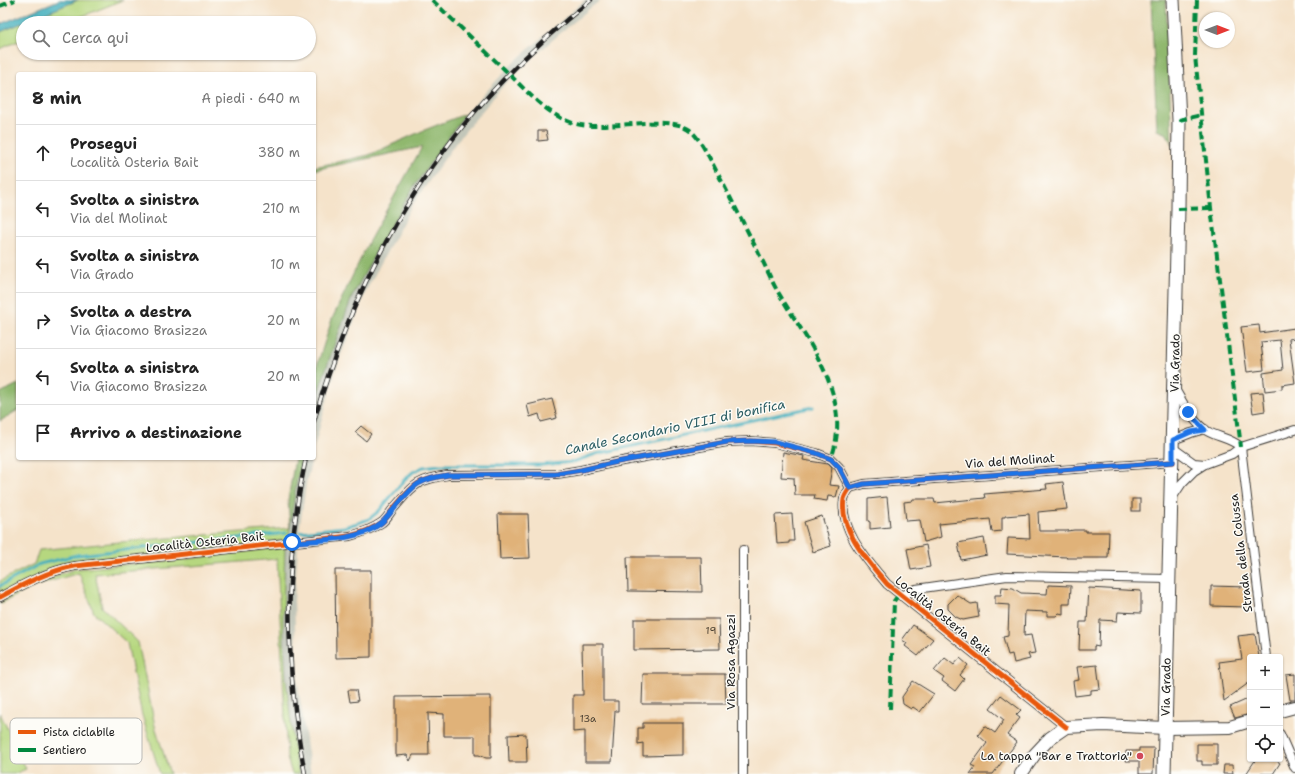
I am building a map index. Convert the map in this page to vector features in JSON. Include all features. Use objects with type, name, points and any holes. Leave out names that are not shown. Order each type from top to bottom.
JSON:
[{"type":"main road","name":"Via Grado","points":[[1164,774],[1173,462],[1179,120],[1173,0]]},
{"type":"street","points":[[1174,389],[1188,412],[1205,430],[1233,441],[1241,447]]},
{"type":"street","points":[[1205,430],[1191,432],[1173,444],[1194,463],[1205,464]]},
{"type":"street","points":[[1172,499],[1182,483],[1194,471],[1205,464],[1232,454],[1241,447],[1295,430]]},
{"type":"street","name":"Località Osteria Bait","points":[[0,597],[34,579],[58,569],[69,567],[350,536],[368,531],[382,523],[409,490],[419,482],[433,477],[448,475],[557,474],[727,442],[775,442],[816,453],[831,459],[839,467],[850,488],[844,497],[844,513],[847,528],[869,562],[886,584],[1066,727]]},
{"type":"street","name":"Strada della Colussa","points":[[1241,447],[1266,654]]},
{"type":"street","name":"Via del Molinat","points":[[850,488],[864,484],[1173,462]]},
{"type":"street","name":"Via Rosa Agazzi","points":[[743,550],[743,774]]},
{"type":"street","points":[[901,596],[916,589],[1007,576],[1169,579]]},
{"type":"street","points":[[1283,710],[1295,707]]},
{"type":"street","points":[[1021,774],[1035,754],[1050,738],[1066,727],[1103,725],[1165,728],[1230,727],[1247,722]]},
{"type":"street","points":[[1283,741],[1295,768]]},
{"type":"shaded area","points":[[585,0],[601,0],[549,43],[503,86],[457,141],[411,207],[367,289],[337,365],[316,441],[316,399],[352,297],[377,250],[415,185],[465,114],[513,63]]},
{"type":"shaded area","points":[[302,460],[312,460],[306,484],[298,539],[288,540]]},
{"type":"shaded area","points":[[285,547],[298,547],[294,600],[297,678],[311,774],[299,774],[295,756],[286,680],[283,621]]},
{"type":"green space","points":[[78,0],[123,0],[83,16],[39,16]]},
{"type":"green space","points":[[1151,0],[1166,0],[1172,145],[1167,134],[1157,130]]},
{"type":"green space","points":[[16,25],[16,42],[0,49],[0,32]]},
{"type":"green space","points":[[465,114],[415,185],[377,250],[352,297],[316,399],[316,369],[332,319],[369,241],[422,147],[316,170],[316,167],[369,155],[422,131]]},
{"type":"green space","points":[[16,385],[16,411],[0,421],[0,393]]},
{"type":"green space","points":[[295,460],[302,460],[290,528],[288,500]]},
{"type":"green space","points":[[290,528],[288,540],[63,566],[0,593],[0,581],[34,564],[39,550]]},
{"type":"green space","points":[[285,547],[283,621],[286,680],[295,756],[299,774],[292,774],[287,758],[277,559],[95,574],[102,607],[138,642],[155,726],[170,774],[160,774],[142,715],[127,643],[94,613],[79,573],[35,586],[0,604],[0,602],[39,581],[76,569],[187,559]]},
{"type":"green space","points":[[0,713],[10,735],[10,764],[24,764],[26,769],[14,774],[0,774]]},
{"type":"water","points":[[59,0],[78,0],[39,16],[20,16]]},
{"type":"water","points":[[16,17],[16,25],[0,32],[0,24]]},
{"type":"building","points":[[538,131],[546,131],[548,140],[538,141]]},
{"type":"building","points":[[1259,325],[1260,333],[1295,328],[1295,338],[1289,339],[1295,383],[1282,385],[1282,389],[1265,391],[1263,373],[1283,370],[1280,340],[1261,342],[1264,370],[1247,372],[1241,327]]},
{"type":"building","points":[[1263,392],[1265,411],[1253,413],[1250,393]]},
{"type":"building","points":[[552,399],[557,418],[541,422],[539,414],[530,417],[527,405]]},
{"type":"building","points":[[361,426],[371,434],[366,441],[355,432]]},
{"type":"building","points":[[783,452],[804,456],[803,460],[828,464],[832,468],[829,485],[839,486],[836,497],[828,496],[827,501],[814,499],[815,495],[795,495],[794,478],[781,477]]},
{"type":"building","points":[[1063,482],[1067,509],[1038,512],[1039,531],[1086,530],[1086,532],[1109,532],[1108,558],[1067,558],[1007,554],[1008,538],[1030,539],[1029,514],[1002,517],[1002,531],[992,532],[990,519],[939,524],[941,537],[924,542],[920,520],[906,521],[904,502],[912,501],[913,499],[934,499],[935,503],[985,498],[984,494],[1047,489],[1046,484]]},
{"type":"building","points":[[887,497],[890,527],[870,529],[870,522],[868,521],[868,499]]},
{"type":"building","points":[[1132,499],[1140,499],[1140,511],[1132,511]]},
{"type":"building","points":[[498,514],[528,514],[530,558],[500,559]]},
{"type":"building","points":[[792,514],[794,541],[777,544],[775,515]]},
{"type":"building","points":[[822,516],[831,546],[813,552],[804,522]]},
{"type":"building","points":[[984,538],[987,555],[961,560],[958,543]]},
{"type":"building","points":[[926,545],[930,567],[911,570],[907,549]]},
{"type":"building","points":[[627,557],[701,557],[702,592],[628,591]]},
{"type":"building","points":[[335,570],[371,570],[371,657],[336,658]]},
{"type":"building","points":[[1048,585],[1071,586],[1070,604],[1063,604],[1063,614],[1059,613],[1056,616],[1047,616],[1047,612],[1025,611],[1024,636],[1031,635],[1035,653],[1028,654],[1030,659],[1014,663],[1012,654],[1008,655],[1003,637],[1008,636],[1009,605],[995,604],[995,595],[1001,595],[1002,587],[1013,588],[1021,593],[1047,594]]},
{"type":"building","points":[[1211,586],[1247,587],[1246,607],[1211,606]]},
{"type":"building","points":[[1089,588],[1141,591],[1141,613],[1118,612],[1117,621],[1100,620],[1099,647],[1094,646],[1094,650],[1079,650],[1080,622],[1087,622]]},
{"type":"building","points":[[957,595],[971,604],[977,603],[979,617],[963,620],[956,617],[948,609],[948,604]]},
{"type":"building","points":[[634,619],[719,619],[720,649],[634,650]]},
{"type":"building","points":[[913,625],[933,639],[918,656],[905,646],[907,643],[902,640]]},
{"type":"building","points":[[1255,634],[1258,654],[1247,654],[1247,684],[1224,701],[1219,662],[1242,659],[1238,636]]},
{"type":"building","points":[[582,644],[603,644],[603,701],[618,701],[618,711],[615,711],[612,762],[585,762],[585,731],[573,732],[573,695],[583,695]]},
{"type":"building","points":[[945,658],[954,665],[960,658],[968,665],[960,675],[964,679],[955,691],[942,681],[944,678],[934,671]]},
{"type":"building","points":[[1097,665],[1100,689],[1091,690],[1091,694],[1075,696],[1073,681],[1079,680],[1077,667]]},
{"type":"building","points":[[643,674],[725,674],[726,704],[642,704]]},
{"type":"building","points":[[1295,674],[1295,700],[1290,700],[1286,675]]},
{"type":"building","points":[[913,681],[934,694],[920,712],[913,707],[911,709],[903,704],[902,697]]},
{"type":"building","points":[[348,690],[356,690],[358,701],[350,702]]},
{"type":"building","points":[[1001,695],[1021,710],[1016,715],[1020,718],[1007,735],[1017,742],[993,774],[970,774],[975,767],[971,765],[987,743],[978,735],[985,726],[995,733],[1004,720],[990,709]]},
{"type":"building","points":[[491,696],[491,758],[475,755],[475,736],[444,736],[444,714],[428,713],[429,755],[413,755],[410,761],[407,755],[396,756],[396,697]]},
{"type":"building","points":[[1247,699],[1247,715],[1235,718],[1230,707]]},
{"type":"building","points":[[643,723],[683,723],[683,755],[643,756],[643,743],[638,744],[638,728],[643,728]]},
{"type":"building","points":[[526,734],[527,762],[509,762],[508,735]]},
{"type":"building","points":[[1197,744],[1217,744],[1217,765],[1202,765],[1202,761],[1197,761]]},
{"type":"building","name":"La tappa \"Bar e Trattoria\"","points":[[1139,748],[1154,748],[1153,774],[1139,774],[1139,761],[1126,761],[1126,751],[1139,751]]},
{"type":"building","points":[[1254,762],[1280,763],[1273,774],[1246,774]]},
{"type":"building","points":[[1224,765],[1232,765],[1233,774],[1223,774]]},
{"type":"waterway","name":"Canale Secondario VIII di bonifica","points":[[301,532],[344,527],[369,519],[379,511],[405,479],[413,472],[423,467],[440,465],[542,465],[573,462],[596,454],[813,407]]},
{"type":"waterway","name":"Canale Secondario VIII di bonifica","points":[[0,586],[40,564],[77,555],[286,533]]},
{"type":"railway","points":[[316,415],[334,358],[358,299],[386,242],[418,188],[454,137],[495,89],[541,43],[591,0]]},
{"type":"railway","points":[[305,774],[293,695],[289,616],[293,537],[306,460]]},
{"type":"marked path","points":[[0,6],[15,0]]},
{"type":"marked path","points":[[432,0],[537,101],[555,115],[576,124],[589,126],[667,123],[680,125],[690,130],[696,136],[703,146],[747,230],[775,287],[814,351],[824,371],[832,392],[837,414],[837,436],[831,459]]},
{"type":"marked path","points":[[1197,0],[1195,56],[1211,208],[1241,447]]},
{"type":"marked path","points":[[1179,120],[1202,115]]},
{"type":"marked path","points":[[1178,209],[1211,208]]},
{"type":"marked path","points":[[890,709],[894,601],[899,594]]},
{"type":"cycle path","points":[[0,597],[55,571],[75,566],[350,536],[370,529],[381,523],[411,489],[428,479],[437,477],[448,475],[557,474],[727,442],[751,441],[775,443],[816,453],[831,459],[839,467],[850,488],[844,499],[844,511],[850,533],[856,544],[887,584],[1066,727]]},
{"type":"cycle path","points":[[850,488],[864,484],[1173,462]]},
{"type":"place","name":"La tappa \"Bar e Trattoria\"","points":[[1140,756]]},
{"type":"route","points":[[292,542],[350,536],[368,531],[382,523],[409,490],[419,482],[433,477],[448,475],[557,474],[727,442],[775,442],[816,453],[831,459],[839,467],[850,488],[864,484],[1173,462],[1173,440],[1191,432],[1205,430],[1188,412]]}]
